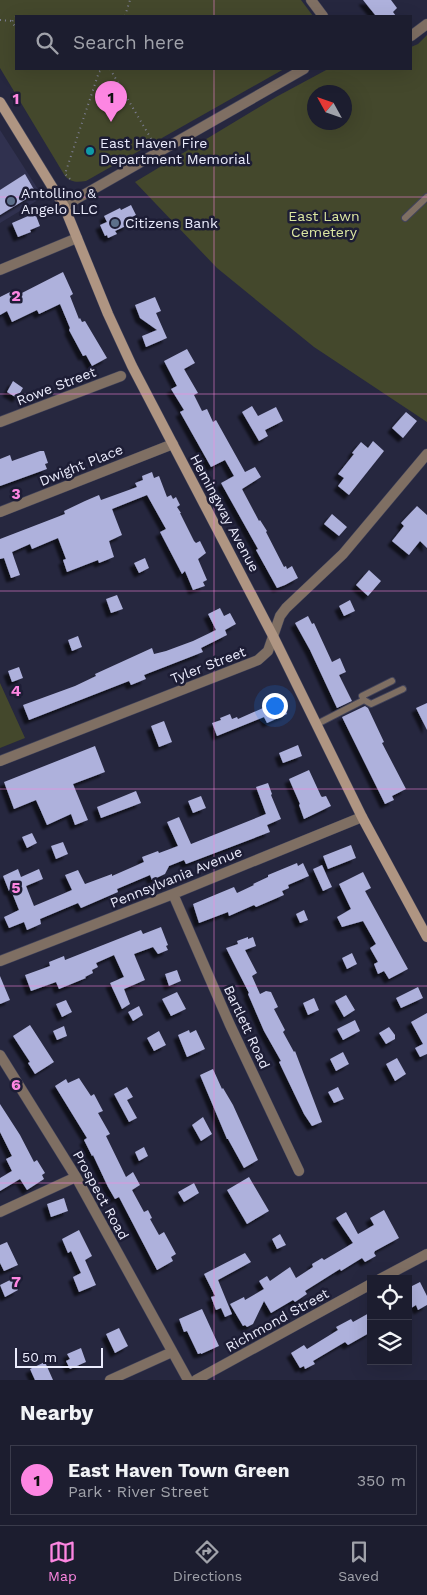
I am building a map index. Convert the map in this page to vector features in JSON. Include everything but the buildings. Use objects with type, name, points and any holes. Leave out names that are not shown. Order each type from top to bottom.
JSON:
[{"type":"main road","name":"Hemingway Avenue","points":[[0,102],[64,206],[134,370],[273,636],[362,817],[427,937]]},
{"type":"street","points":[[311,0],[322,15]]},
{"type":"street","points":[[412,35],[427,24]]},
{"type":"street","points":[[64,206],[302,70]]},
{"type":"street","points":[[0,270],[77,238]]},
{"type":"street","name":"Rowe Street","points":[[0,422],[121,376]]},
{"type":"street","name":"Dwight Place","points":[[0,512],[173,444]]},
{"type":"street","name":"Tyler Street","points":[[0,761],[258,660],[268,651],[280,616],[286,608],[344,554],[427,454]]},
{"type":"street","name":"Pennsylvania Avenue","points":[[0,961],[173,894],[362,817]]},
{"type":"street","name":"Bartlett Road","points":[[173,894],[230,1025],[299,1171]]},
{"type":"street","name":"Prospect Road","points":[[0,1055],[76,1177],[188,1380]]},
{"type":"street","points":[[0,1212],[76,1177]]},
{"type":"street","points":[[388,1275],[427,1254]]},
{"type":"street","name":"Richmond Street","points":[[196,1380],[367,1286]]},
{"type":"street","points":[[110,1380],[172,1352]]},
{"type":"lane","points":[[405,218],[427,197]]},
{"type":"lane","points":[[364,700],[362,696],[392,681]]},
{"type":"lane","points":[[364,700],[371,704],[403,689]]},
{"type":"lane","points":[[317,724],[364,700]]},
{"type":"path","points":[[125,15],[130,0]]},
{"type":"path","points":[[0,20],[12,21],[15,19]]},
{"type":"path","points":[[12,21],[15,26]]},
{"type":"path","points":[[70,179],[66,171],[99,72],[102,70]]},
{"type":"path","points":[[111,70],[159,153]]},
{"type":"shaded area","points":[[0,130],[43,197],[0,223]]},
{"type":"green space","points":[[0,0],[301,0],[312,15],[15,15],[15,70],[282,70],[86,181],[72,181],[65,176],[0,68]]},
{"type":"green space","name":"East Lawn Cemetery","points":[[427,35],[427,422],[314,347],[217,268],[135,182],[276,97],[326,70],[412,70],[412,47],[418,44]]},
{"type":"green space","points":[[0,683],[25,738],[0,748]]},
{"type":"place","name":"East Haven Town Green","points":[[111,122]]},
{"type":"place","name":"East Haven Fire Department Memorial","points":[[90,151]]},
{"type":"place","name":"Antollino & Angelo LLC","points":[[11,201]]},
{"type":"place","name":"Citizens Bank","points":[[115,223]]}]
